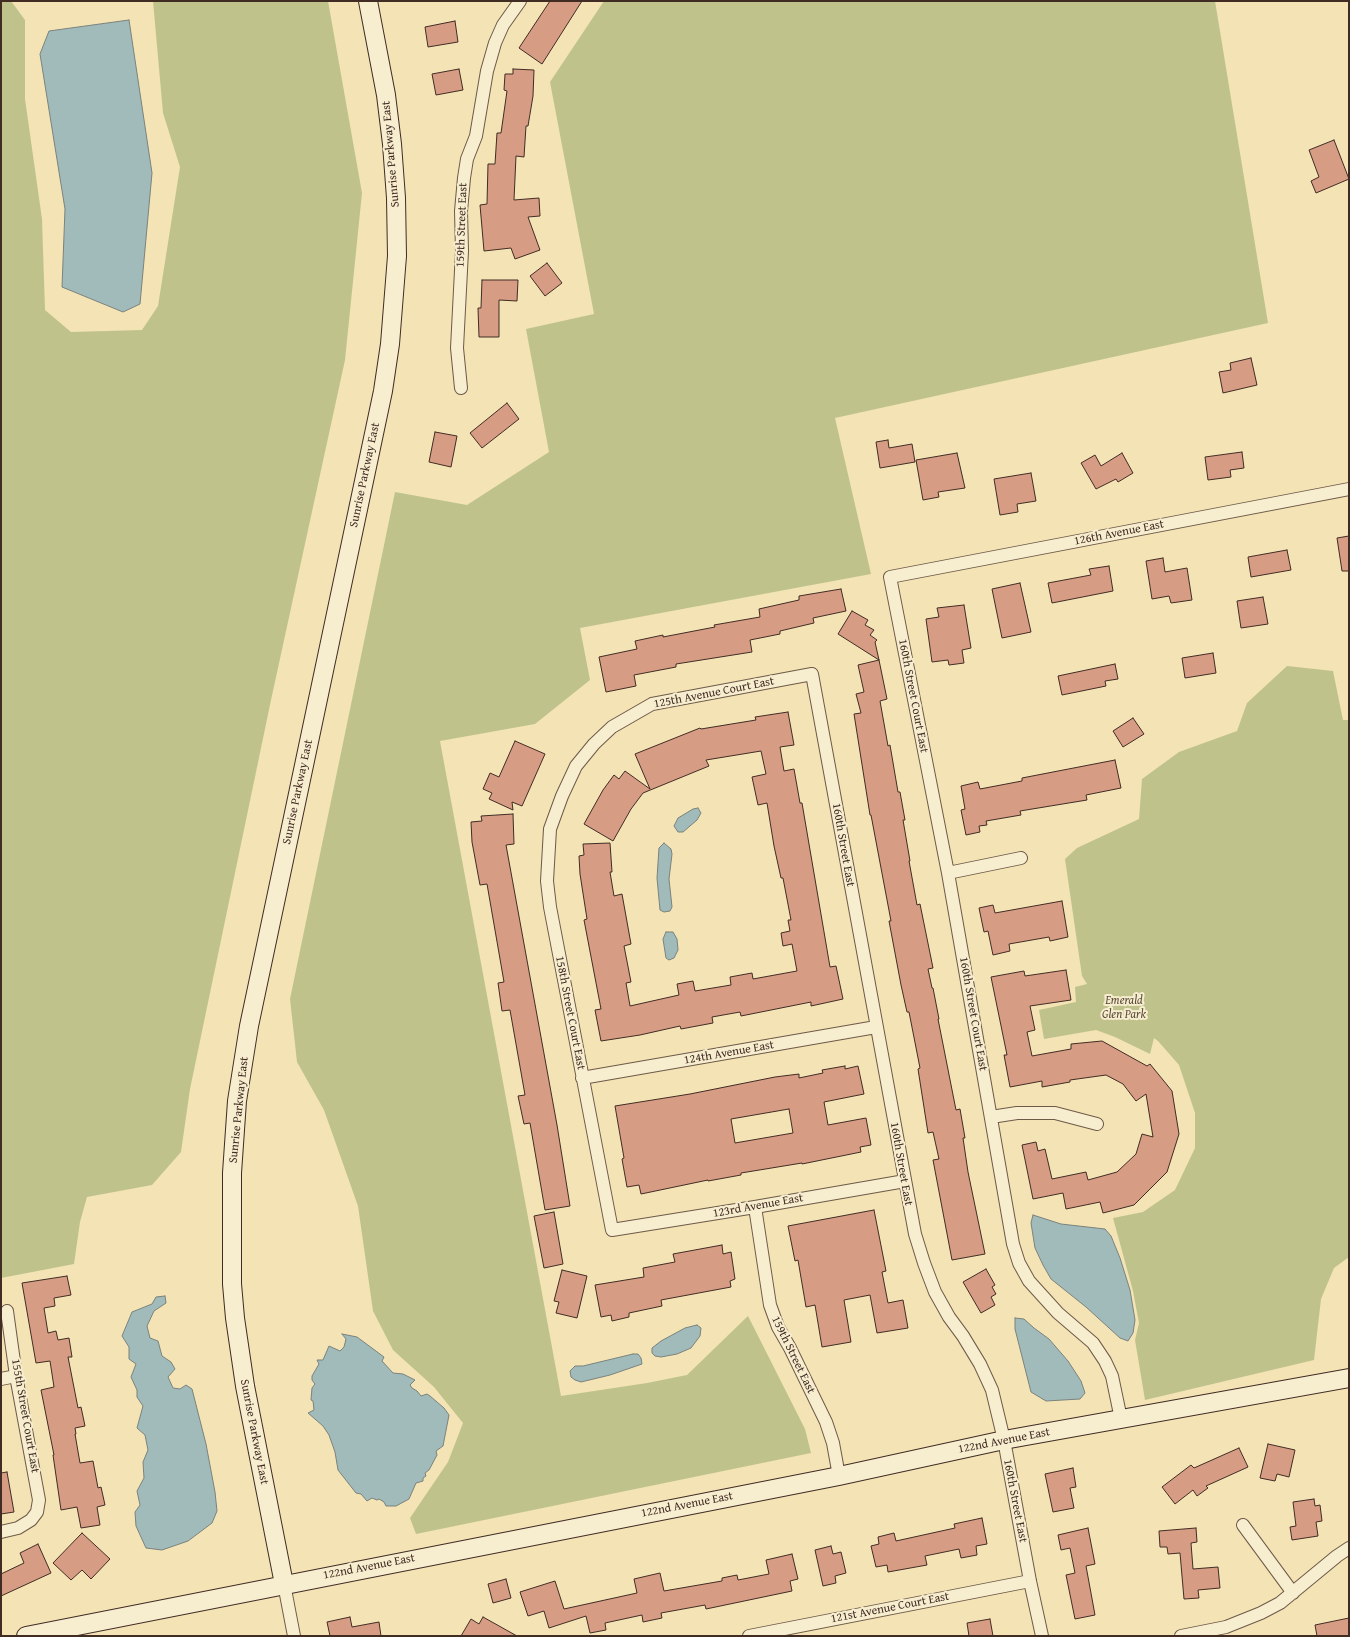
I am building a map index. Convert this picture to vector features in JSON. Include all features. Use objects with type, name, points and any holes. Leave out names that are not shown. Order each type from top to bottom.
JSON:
[{"type":"street","name":"Sunrise Parkway East","points":[[284,1584],[245,1386],[236,1326],[232,1284],[232,1173],[237,1101],[249,1026],[380,406],[390,344],[397,256],[396,198],[392,144],[386,95],[368,1]]},
{"type":"street","name":"159th Street East","points":[[460,388],[456,348],[462,251],[461,211],[464,178],[468,159],[476,136],[487,71],[495,44],[503,25],[520,1]]},
{"type":"street","name":"126th Avenue East","points":[[890,576],[1349,489]]},
{"type":"street","name":"160th Street Court East","points":[[890,576],[948,873],[1013,1244],[1019,1263],[1029,1281],[1058,1313],[1093,1342],[1105,1361],[1112,1376],[1120,1419]]},
{"type":"street","name":"125th Avenue Court East","points":[[562,796],[576,766],[594,744],[612,727],[652,704],[812,674]]},
{"type":"street","name":"160th Street East","points":[[812,674],[914,1234],[935,1292],[948,1317],[963,1336],[980,1364],[992,1390],[1004,1440],[1030,1581],[1042,1636]]},
{"type":"street","name":"158th Street Court East","points":[[562,796],[550,829],[547,881],[550,907],[612,1230]]},
{"type":"street","points":[[948,873],[1021,858]]},
{"type":"street","name":"124th Avenue East","points":[[582,1078],[876,1027]]},
{"type":"street","points":[[991,1117],[1017,1113],[1055,1113],[1097,1124]]},
{"type":"street","name":"123rd Avenue East","points":[[612,1230],[904,1181]]},
{"type":"street","name":"159th Street East","points":[[755,1207],[770,1305],[778,1327],[790,1348],[826,1422],[833,1443],[839,1476]]},
{"type":"street","name":"155th Street Court East","points":[[1,1532],[18,1528],[31,1520],[37,1512],[39,1500],[16,1376],[7,1311]]},
{"type":"street","points":[[1,1379],[16,1376]]},
{"type":"street","name":"122nd Avenue East","points":[[26,1636],[284,1584],[839,1476],[1004,1440],[1349,1378]]},
{"type":"street","points":[[1243,1526],[1293,1593]]},
{"type":"street","points":[[1181,1636],[1233,1624],[1262,1613],[1280,1603],[1337,1556],[1349,1548]]},
{"type":"street","name":"121st Avenue Court East","points":[[750,1636],[793,1632],[1030,1581]]},
{"type":"street","points":[[284,1584],[294,1636]]},
{"type":"green space","points":[[1,1],[11,1],[25,20],[25,99],[42,219],[45,310],[71,332],[142,330],[158,306],[180,167],[163,113],[153,1],[328,1],[362,193],[345,360],[271,700],[190,1089],[181,1152],[152,1185],[87,1197],[80,1222],[74,1264],[1,1278]]},
{"type":"green space","points":[[604,1],[1215,1],[1268,323],[835,418],[871,574],[580,628],[590,680],[535,724],[440,741],[561,1396],[647,1383],[687,1375],[748,1316],[805,1429],[811,1453],[416,1534],[410,1518],[448,1462],[463,1423],[434,1387],[393,1350],[373,1311],[358,1206],[324,1110],[297,1062],[290,999],[395,492],[467,505],[549,452],[526,329],[594,314],[550,82]]},
{"type":"green space","name":"Emerald Glen Park","points":[[1287,666],[1333,671],[1343,720],[1349,720],[1349,1257],[1334,1268],[1321,1299],[1314,1360],[1145,1400],[1135,1340],[1139,1323],[1133,1291],[1113,1218],[1143,1212],[1175,1190],[1195,1148],[1195,1113],[1179,1065],[1154,1038],[1150,1054],[1115,1037],[1096,1030],[1044,1039],[1039,1010],[1076,1002],[1075,987],[1087,984],[1082,976],[1065,859],[1077,848],[1139,819],[1142,779],[1179,752],[1237,731],[1247,703]]},
{"type":"water","points":[[129,20],[152,173],[140,304],[123,312],[62,287],[65,209],[40,54],[49,31]]},
{"type":"water","points":[[698,808],[701,813],[697,820],[683,832],[678,832],[674,826],[678,818],[693,809]]},
{"type":"water","points":[[664,843],[671,849],[672,854],[669,879],[672,907],[670,911],[664,912],[660,910],[657,878],[659,848]]},
{"type":"water","points":[[666,932],[673,932],[677,939],[678,950],[674,958],[669,960],[666,958],[663,939]]},
{"type":"water","points":[[1033,1215],[1061,1224],[1105,1229],[1111,1236],[1130,1290],[1135,1320],[1133,1333],[1128,1341],[1120,1338],[1086,1307],[1051,1279],[1035,1248],[1031,1223]]},
{"type":"water","points":[[165,1296],[166,1303],[154,1311],[147,1326],[150,1338],[158,1341],[162,1356],[171,1362],[175,1369],[168,1377],[173,1388],[180,1389],[186,1385],[192,1389],[206,1444],[217,1511],[212,1523],[188,1541],[162,1550],[146,1548],[136,1526],[135,1512],[140,1505],[137,1491],[144,1478],[143,1462],[148,1450],[145,1435],[137,1428],[143,1406],[137,1397],[137,1390],[131,1377],[136,1364],[129,1359],[129,1347],[122,1336],[132,1312],[152,1304],[156,1297]]},
{"type":"water","points":[[1015,1318],[1024,1319],[1049,1339],[1068,1361],[1081,1381],[1085,1393],[1080,1399],[1046,1401],[1031,1392],[1015,1329]]},
{"type":"water","points":[[697,1325],[701,1328],[700,1336],[691,1348],[677,1354],[661,1357],[655,1356],[652,1353],[652,1348],[661,1341],[685,1328]]},
{"type":"water","points":[[342,1334],[357,1337],[384,1357],[382,1361],[393,1373],[403,1374],[415,1380],[410,1385],[412,1388],[421,1396],[427,1394],[430,1396],[444,1408],[449,1415],[443,1446],[436,1451],[437,1455],[429,1470],[425,1473],[426,1476],[423,1478],[423,1481],[416,1483],[409,1499],[396,1506],[386,1506],[384,1502],[379,1499],[377,1500],[372,1498],[367,1501],[361,1494],[356,1493],[338,1470],[335,1452],[329,1435],[323,1426],[308,1413],[314,1410],[313,1401],[311,1400],[312,1388],[315,1384],[312,1380],[312,1376],[319,1364],[317,1360],[323,1360],[329,1346],[340,1351],[344,1347],[346,1339]]},
{"type":"water","points":[[638,1354],[641,1358],[642,1364],[610,1375],[581,1382],[571,1377],[570,1371],[575,1366],[583,1366]]},
{"type":"building","points":[[550,1],[582,1],[542,64],[519,48]]},
{"type":"building","points":[[455,21],[458,42],[428,47],[425,27]]},
{"type":"building","points":[[459,69],[463,90],[436,95],[432,74]]},
{"type":"building","points":[[513,69],[534,70],[533,96],[528,126],[526,126],[524,157],[516,156],[514,200],[539,198],[540,216],[528,217],[540,250],[515,259],[511,248],[484,251],[480,205],[487,204],[488,164],[495,164],[497,133],[501,133],[507,91],[504,90],[505,74],[513,74]]},
{"type":"building","points":[[1334,140],[1349,179],[1316,193],[1311,181],[1319,177],[1309,150]]},
{"type":"building","points":[[547,263],[562,283],[545,296],[530,276]]},
{"type":"building","points":[[482,280],[518,280],[517,301],[499,300],[499,337],[479,337],[478,308],[481,308]]},
{"type":"building","points":[[1251,358],[1257,385],[1223,393],[1219,372],[1231,370],[1230,363]]},
{"type":"building","points":[[507,403],[519,419],[482,448],[470,433]]},
{"type":"building","points":[[435,432],[457,436],[451,467],[429,462]]},
{"type":"building","points":[[888,440],[889,448],[912,444],[915,462],[880,468],[876,442]]},
{"type":"building","points":[[1242,452],[1244,468],[1230,470],[1231,477],[1208,480],[1205,457]]},
{"type":"building","points":[[957,453],[965,488],[938,492],[939,497],[923,500],[916,460]]},
{"type":"building","points":[[1122,453],[1133,473],[1118,482],[1116,479],[1096,489],[1081,463],[1095,455],[1101,466]]},
{"type":"building","points":[[1031,473],[1036,501],[1017,504],[1018,512],[1000,515],[994,479]]},
{"type":"building","points":[[1349,536],[1349,571],[1342,571],[1337,538]]},
{"type":"building","points":[[1287,550],[1291,570],[1251,577],[1248,557]]},
{"type":"building","points":[[1163,558],[1165,572],[1187,568],[1192,600],[1171,603],[1169,596],[1152,599],[1146,561]]},
{"type":"building","points":[[1109,566],[1113,591],[1052,603],[1048,583],[1091,575],[1089,569]]},
{"type":"building","points":[[1020,583],[1031,632],[1002,638],[992,589]]},
{"type":"building","points":[[841,589],[846,611],[813,618],[814,623],[780,631],[780,634],[750,640],[752,652],[676,664],[676,667],[634,675],[636,686],[606,692],[599,657],[637,649],[635,641],[663,635],[663,637],[715,627],[714,625],[760,617],[759,609],[799,600],[799,596]]},
{"type":"building","points":[[1263,597],[1268,624],[1241,628],[1237,601]]},
{"type":"building","points":[[964,605],[971,648],[962,650],[964,663],[949,665],[948,660],[932,662],[926,619],[939,617],[937,608]]},
{"type":"building","points":[[852,611],[868,620],[865,625],[874,630],[870,635],[877,640],[875,642],[879,660],[838,634]]},
{"type":"building","points":[[1213,653],[1216,673],[1185,678],[1182,658]]},
{"type":"building","points":[[879,660],[887,699],[880,701],[888,746],[890,745],[898,792],[900,792],[905,820],[903,820],[909,861],[917,905],[920,904],[933,968],[928,969],[933,988],[956,1110],[960,1109],[965,1138],[963,1138],[968,1172],[985,1254],[952,1260],[933,1160],[939,1159],[933,1132],[928,1133],[918,1069],[920,1068],[909,1012],[907,1012],[901,985],[889,921],[891,921],[870,815],[854,714],[861,713],[856,694],[864,692],[858,665]]},
{"type":"building","points":[[1115,664],[1118,679],[1105,681],[1106,686],[1062,695],[1058,676]]},
{"type":"building","points":[[788,712],[794,745],[780,747],[784,771],[794,769],[800,803],[802,803],[830,967],[836,966],[843,999],[811,1006],[811,1002],[741,1016],[740,1012],[712,1017],[713,1023],[681,1029],[680,1026],[640,1035],[601,1041],[595,1010],[601,1009],[584,920],[587,919],[580,874],[579,856],[584,855],[583,844],[610,843],[612,872],[610,872],[614,896],[622,894],[631,944],[624,946],[631,982],[626,983],[630,1006],[679,995],[677,984],[693,981],[695,991],[731,985],[730,977],[752,973],[753,979],[797,971],[792,944],[783,946],[781,933],[790,931],[788,920],[791,920],[783,878],[781,878],[774,846],[767,803],[758,805],[752,777],[766,774],[761,751],[706,760],[709,766],[643,793],[631,809],[613,841],[584,824],[603,790],[614,775],[619,779],[625,771],[650,789],[635,754],[700,728],[756,720],[755,717]]},
{"type":"building","points":[[1133,718],[1144,734],[1123,747],[1113,731]]},
{"type":"building","points":[[515,741],[545,754],[522,806],[512,802],[513,810],[489,799],[492,793],[483,789],[490,773],[499,777]]},
{"type":"building","points":[[1115,760],[1121,788],[1086,795],[1087,800],[1020,811],[1021,815],[986,821],[987,825],[979,826],[980,832],[966,835],[961,810],[965,809],[961,786],[978,782],[980,789],[1022,781],[1022,778]]},
{"type":"building","points":[[513,814],[514,844],[506,845],[557,1125],[570,1206],[545,1210],[530,1123],[524,1124],[518,1096],[525,1095],[510,1010],[502,1011],[498,983],[504,982],[487,884],[480,885],[472,842],[471,822],[482,821],[481,816]]},
{"type":"building","points":[[1062,901],[1068,937],[1050,941],[1049,937],[1009,944],[1010,951],[993,955],[988,931],[984,932],[979,908],[993,905],[995,913]]},
{"type":"building","points":[[1066,970],[1071,1000],[1030,1006],[1035,1030],[1027,1032],[1032,1056],[1071,1049],[1071,1044],[1102,1041],[1147,1066],[1150,1064],[1172,1091],[1179,1134],[1167,1172],[1134,1205],[1103,1213],[1100,1202],[1066,1209],[1063,1193],[1033,1199],[1022,1145],[1036,1142],[1038,1151],[1045,1149],[1052,1179],[1086,1172],[1088,1180],[1117,1172],[1136,1154],[1142,1134],[1153,1137],[1146,1094],[1136,1101],[1123,1084],[1106,1075],[1070,1080],[1070,1082],[1042,1087],[1042,1081],[1010,1087],[1004,1055],[1007,1055],[991,977],[1024,971],[1025,976]]},
{"type":"building","points":[[845,1066],[845,1069],[858,1066],[864,1094],[824,1102],[828,1125],[866,1118],[871,1145],[860,1147],[861,1152],[802,1164],[741,1173],[741,1175],[708,1180],[641,1194],[639,1185],[627,1187],[622,1159],[624,1158],[615,1106],[690,1094],[775,1077],[799,1074],[799,1078],[823,1073],[822,1070]],"holes":[[[789,1109],[793,1133],[735,1143],[731,1119]]]},
{"type":"building","points":[[874,1210],[886,1271],[882,1272],[888,1303],[903,1300],[908,1328],[877,1333],[870,1295],[844,1300],[851,1342],[822,1347],[815,1305],[806,1307],[798,1260],[795,1261],[788,1226]]},
{"type":"building","points":[[554,1212],[563,1264],[544,1268],[534,1216]]},
{"type":"building","points":[[722,1245],[723,1254],[731,1252],[735,1279],[730,1281],[731,1287],[661,1300],[662,1306],[629,1313],[629,1317],[612,1321],[611,1315],[601,1317],[595,1285],[644,1277],[643,1268],[675,1262],[673,1254]]},
{"type":"building","points":[[986,1269],[995,1285],[992,1287],[996,1294],[991,1297],[995,1305],[981,1313],[963,1282]]},
{"type":"building","points":[[562,1270],[587,1276],[577,1318],[556,1313],[559,1302],[554,1301]]},
{"type":"building","points":[[67,1276],[71,1295],[54,1298],[55,1306],[44,1308],[48,1333],[56,1331],[58,1340],[69,1338],[72,1357],[68,1357],[78,1408],[81,1407],[85,1426],[75,1428],[80,1463],[93,1461],[98,1488],[101,1487],[105,1505],[97,1507],[100,1525],[81,1528],[77,1507],[61,1510],[54,1455],[41,1390],[54,1387],[50,1361],[36,1363],[22,1283]]},
{"type":"building","points":[[1268,1444],[1295,1450],[1289,1477],[1277,1474],[1275,1481],[1260,1478]]},
{"type":"building","points":[[1239,1448],[1248,1467],[1206,1486],[1208,1488],[1197,1496],[1193,1490],[1175,1504],[1162,1487],[1191,1465],[1194,1468]]},
{"type":"building","points":[[1073,1468],[1076,1487],[1070,1488],[1074,1508],[1053,1512],[1045,1474]]},
{"type":"building","points":[[7,1472],[14,1512],[1,1514],[1,1473]]},
{"type":"building","points":[[1314,1499],[1315,1506],[1320,1505],[1322,1521],[1316,1522],[1318,1536],[1292,1540],[1290,1527],[1296,1526],[1293,1502]]},
{"type":"building","points":[[982,1518],[987,1544],[976,1546],[977,1555],[961,1558],[959,1549],[925,1556],[927,1565],[888,1572],[887,1565],[876,1567],[871,1546],[879,1544],[878,1537],[894,1533],[896,1541],[955,1528],[954,1524]]},
{"type":"building","points":[[1088,1528],[1095,1564],[1086,1566],[1095,1615],[1075,1619],[1066,1575],[1075,1573],[1070,1548],[1061,1550],[1058,1535]]},
{"type":"building","points":[[1196,1528],[1197,1542],[1191,1543],[1193,1569],[1218,1567],[1220,1588],[1198,1590],[1199,1598],[1184,1599],[1180,1553],[1168,1554],[1167,1547],[1160,1547],[1159,1531]]},
{"type":"building","points":[[82,1533],[110,1559],[91,1579],[82,1570],[71,1580],[53,1563]]},
{"type":"building","points":[[38,1544],[51,1573],[1,1596],[1,1574],[24,1563],[20,1553]]},
{"type":"building","points":[[831,1546],[833,1554],[841,1552],[846,1573],[835,1576],[836,1583],[823,1586],[815,1550]]},
{"type":"building","points":[[792,1554],[798,1579],[790,1581],[792,1591],[706,1609],[705,1605],[661,1613],[662,1618],[643,1622],[642,1615],[605,1623],[606,1630],[590,1633],[586,1616],[549,1628],[544,1611],[528,1616],[520,1592],[555,1581],[564,1609],[637,1593],[634,1579],[660,1573],[664,1591],[722,1581],[722,1578],[737,1575],[738,1580],[769,1574],[766,1560]]},
{"type":"building","points":[[506,1579],[511,1598],[493,1603],[488,1584]]},
{"type":"building","points":[[350,1617],[352,1627],[379,1622],[381,1636],[330,1636],[327,1622]]},
{"type":"building","points":[[483,1617],[517,1636],[461,1636],[471,1619],[479,1624]]},
{"type":"building","points":[[1349,1618],[1349,1636],[1317,1636],[1315,1625]]},
{"type":"building","points":[[990,1619],[993,1636],[969,1636],[967,1623]]}]
